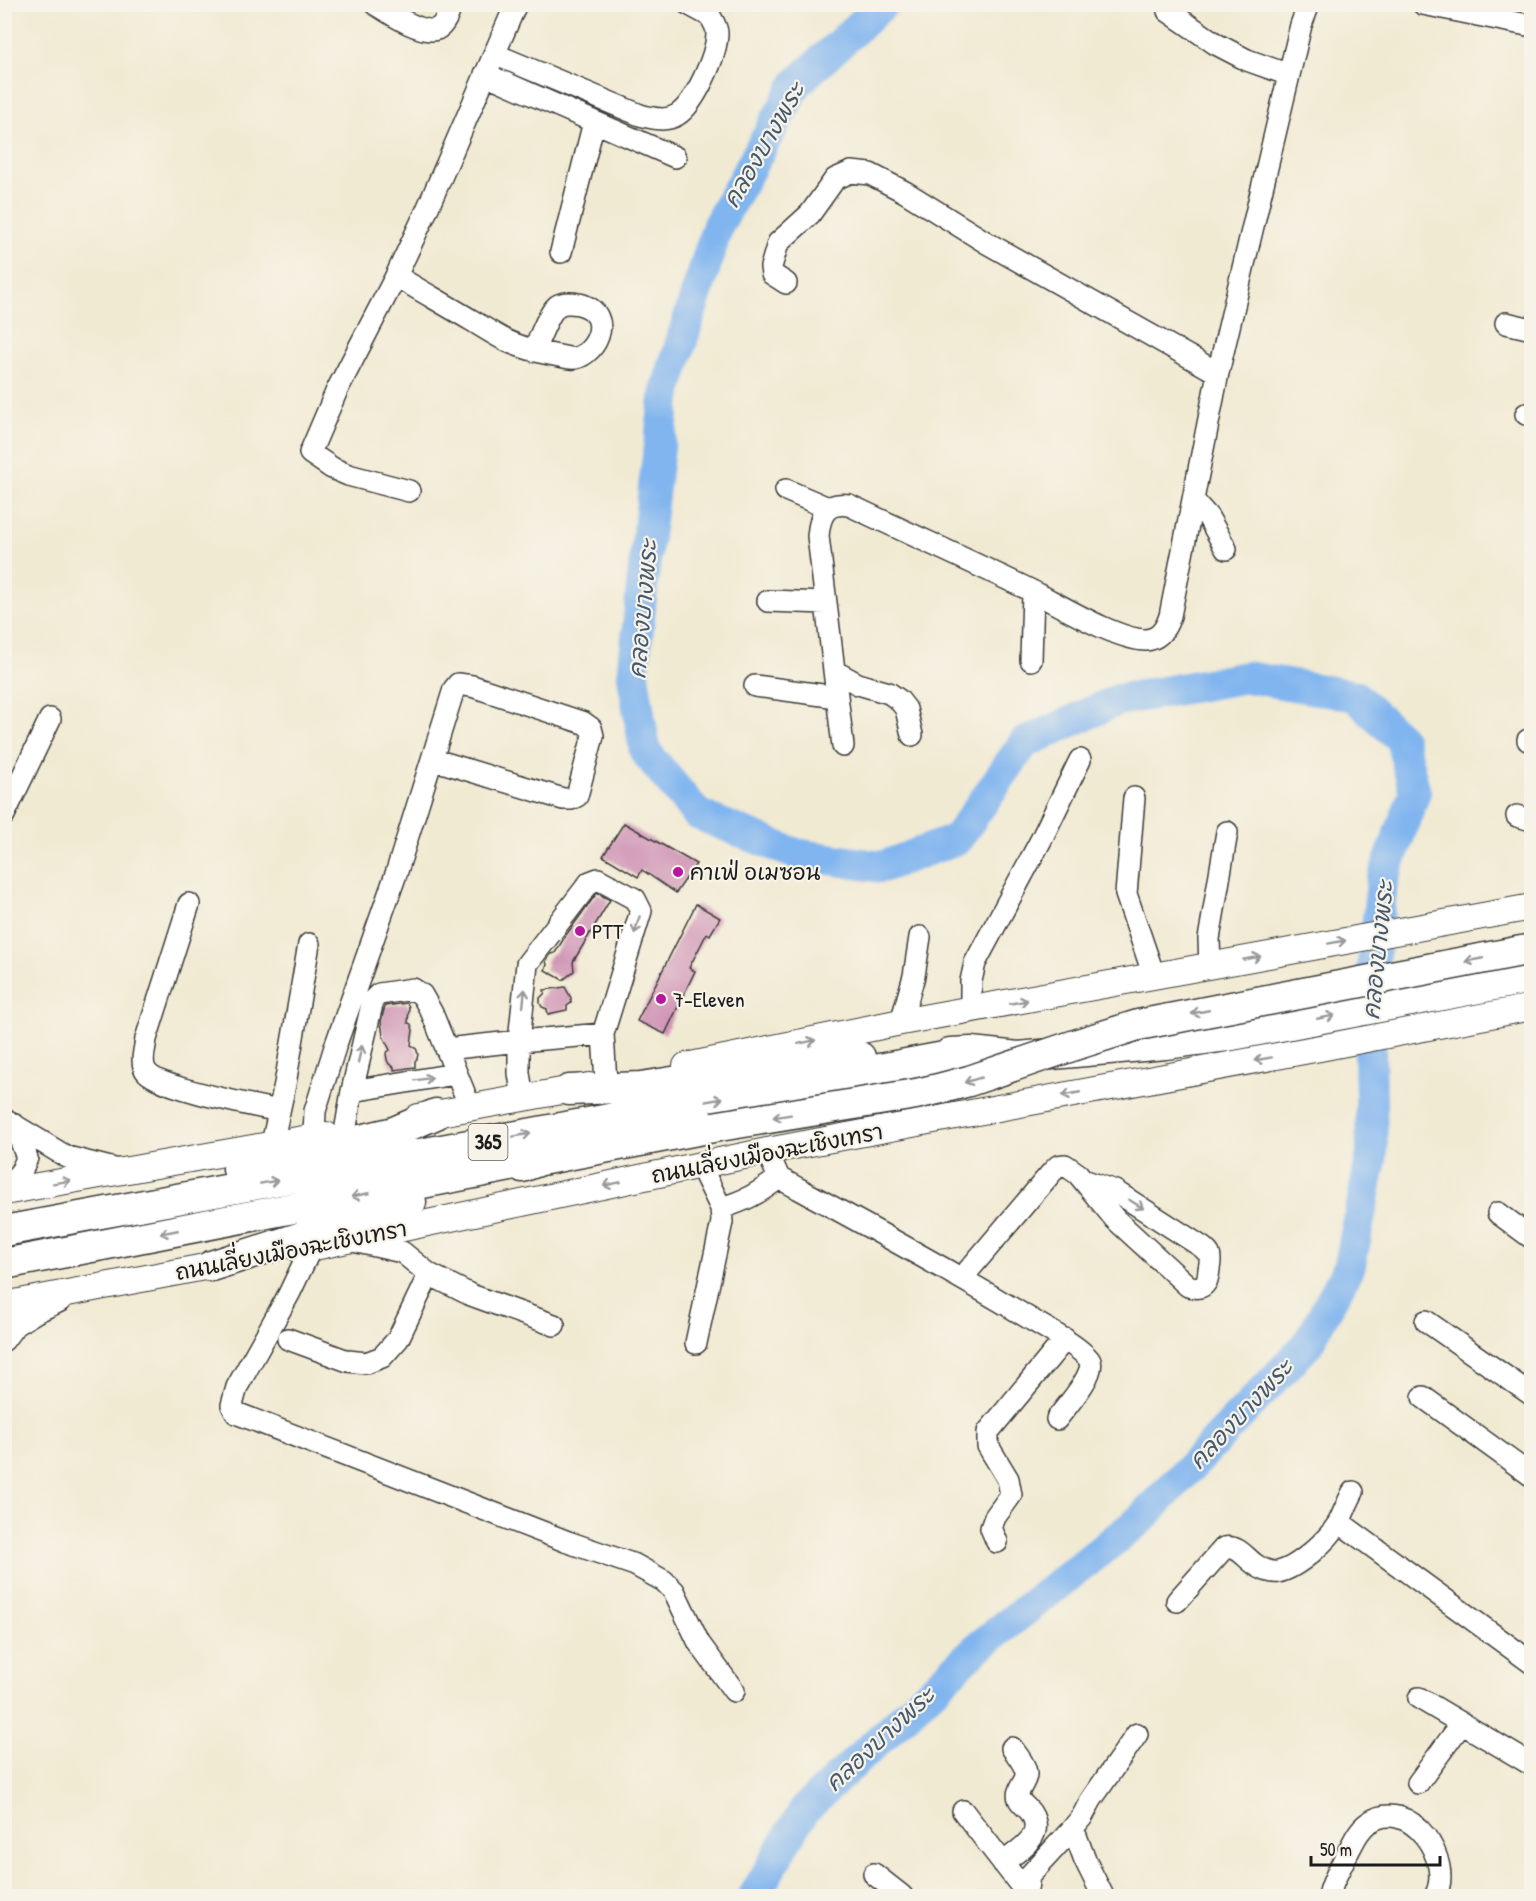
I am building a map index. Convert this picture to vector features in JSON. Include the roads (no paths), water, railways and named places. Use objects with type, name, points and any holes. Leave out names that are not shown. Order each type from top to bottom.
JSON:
[{"type":"highway","points":[[211,1266],[541,1160],[713,1127],[916,1094],[969,1081],[1138,1025],[1532,949]]},
{"type":"highway","points":[[569,1090],[640,1087],[809,1060],[971,1053],[1018,1056],[1106,1050],[1227,1036],[1532,978]]},
{"type":"highway","name":"365","points":[[4,1231],[971,1053]]},
{"type":"highway","points":[[4,1223],[394,1132],[436,1114]]},
{"type":"highway","name":"ถนนเลี่ยงเมืองฉะเชิงเทรา","points":[[4,1264],[541,1160]]},
{"type":"main road","name":"365","points":[[4,1191],[126,1172],[345,1132],[569,1090],[901,1022],[1532,907]]},
{"type":"main road","name":"ถนนเลี่ยงเมืองฉะเชิงเทรา","points":[[4,1305],[144,1277],[310,1248],[767,1151],[1532,1007]]},
{"type":"street","points":[[375,4],[416,27],[427,30],[436,29],[442,25],[452,4]]},
{"type":"street","points":[[409,490],[348,474],[332,468],[310,453],[337,390],[426,212],[516,4]]},
{"type":"street","points":[[490,64],[640,115],[666,119],[677,115],[698,93],[715,49],[717,33],[710,16],[688,4]]},
{"type":"street","points":[[843,746],[818,536],[820,522],[828,508],[837,504],[849,505],[1092,622],[1135,639],[1150,640],[1160,635],[1166,628],[1218,373],[1301,25],[1309,4]]},
{"type":"street","points":[[1423,4],[1532,26]]},
{"type":"street","points":[[1168,11],[1216,44],[1247,60],[1289,75]]},
{"type":"street","points":[[490,64],[594,122],[675,157]]},
{"type":"street","points":[[561,252],[594,122]]},
{"type":"street","points":[[786,283],[772,274],[771,267],[778,243],[810,214],[835,180],[851,172],[870,174],[905,192],[987,243],[1218,373]]},
{"type":"street","points":[[396,276],[507,340],[534,351]]},
{"type":"street","points":[[1506,323],[1532,329]]},
{"type":"street","points":[[786,490],[828,508]]},
{"type":"street","points":[[1193,500],[1208,517],[1226,549]]},
{"type":"street","points":[[1031,660],[1033,592]]},
{"type":"street","points":[[768,601],[826,603]]},
{"type":"street","points":[[834,671],[858,684],[889,693],[899,700],[906,709],[912,735]]},
{"type":"street","points":[[314,1137],[315,1111],[335,1047],[396,874],[432,759],[454,689],[458,684],[472,686],[584,723],[591,728],[593,736],[577,796],[571,800],[432,759]]},
{"type":"street","points":[[755,686],[837,698]]},
{"type":"street","points":[[4,816],[50,719]]},
{"type":"street","points":[[971,1011],[971,981],[975,963],[1041,840],[1080,760]]},
{"type":"street","points":[[1134,798],[1126,894],[1154,976]]},
{"type":"street","points":[[1210,966],[1209,939],[1227,832]]},
{"type":"street","points":[[523,1098],[519,1073],[519,1041],[527,964],[590,882],[598,879],[634,900],[641,911],[603,1034],[606,1082]]},
{"type":"street","points":[[189,904],[146,1039],[143,1062],[146,1071],[153,1077],[170,1083],[220,1098],[279,1111]]},
{"type":"street","points":[[901,1022],[914,976],[920,937]]},
{"type":"street","points":[[272,1144],[285,1084],[309,944]]},
{"type":"street","points":[[345,1132],[373,1000],[379,994],[413,989],[422,995],[432,1013],[470,1107]]},
{"type":"street","points":[[446,1049],[603,1034]]},
{"type":"street","points":[[352,1091],[455,1074]]},
{"type":"street","points":[[10,1122],[67,1157],[126,1172]]},
{"type":"street","points":[[4,1191],[22,1170],[27,1158],[10,1122]]},
{"type":"street","points":[[767,1151],[779,1178],[962,1278],[1065,1339],[1090,1360],[1089,1376],[1057,1419]]},
{"type":"street","points":[[696,1343],[719,1239],[722,1208],[700,1165]]},
{"type":"street","points":[[962,1278],[1058,1166],[1065,1165],[1078,1174],[1115,1219],[1188,1286],[1197,1289],[1204,1285],[1208,1280],[1210,1262],[1209,1254],[1202,1247],[1115,1191],[1083,1180]]},
{"type":"street","points":[[722,1208],[742,1202],[779,1178]]},
{"type":"street","points":[[1498,1213],[1532,1238]]},
{"type":"street","points":[[347,1240],[402,1252],[429,1274],[471,1295],[554,1325]]},
{"type":"street","points":[[310,1248],[289,1294],[237,1387],[232,1405],[236,1413],[557,1538],[635,1565],[664,1581],[674,1591],[699,1643],[734,1691]]},
{"type":"street","points":[[288,1339],[348,1361],[366,1363],[382,1357],[398,1339],[429,1274]]},
{"type":"street","points":[[4,1340],[15,1325],[58,1301],[144,1277]]},
{"type":"street","points":[[1426,1321],[1532,1395]]},
{"type":"street","points":[[997,1542],[991,1528],[995,1517],[1011,1495],[1011,1488],[988,1446],[988,1432],[1065,1339]]},
{"type":"street","points":[[1423,1397],[1532,1476]]},
{"type":"street","points":[[1177,1600],[1224,1548],[1237,1549],[1256,1565],[1276,1573],[1288,1568],[1316,1550],[1339,1522],[1353,1492]]},
{"type":"street","points":[[1339,1522],[1532,1663]]},
{"type":"street","points":[[1419,1698],[1532,1765]]},
{"type":"street","points":[[1418,1783],[1462,1724]]},
{"type":"street","points":[[1026,1894],[1029,1876],[1082,1817],[1091,1800],[1137,1734]]},
{"type":"street","points":[[1003,1863],[1032,1839],[1036,1831],[1031,1812],[1019,1799],[1018,1794],[1026,1773],[1012,1748]]},
{"type":"street","points":[[963,1811],[1026,1894]]},
{"type":"street","points":[[1329,1896],[1331,1885],[1356,1836],[1367,1824],[1386,1815],[1402,1817],[1423,1833],[1435,1852],[1440,1868],[1438,1892],[1435,1896]]},
{"type":"street","points":[[1073,1828],[1085,1860],[1103,1896]]},
{"type":"street","points":[[874,1874],[902,1896]]},
{"type":"waterway","name":"คลองบางพระ","points":[[754,1896],[805,1809],[977,1648],[1141,1519],[1307,1345],[1350,1265],[1372,1154],[1369,999],[1382,882],[1415,792],[1401,739],[1355,696],[1247,677],[1118,700],[1024,743],[957,839],[882,867],[796,854],[697,814],[645,751],[633,676],[666,391],[718,225],[797,83],[883,4]]},
{"type":"place","name":"คาเฟ่ อเมซอน","points":[[678,872]]},
{"type":"place","name":"PTT","points":[[580,931]]},
{"type":"place","name":"7-Eleven","points":[[661,999]]}]
